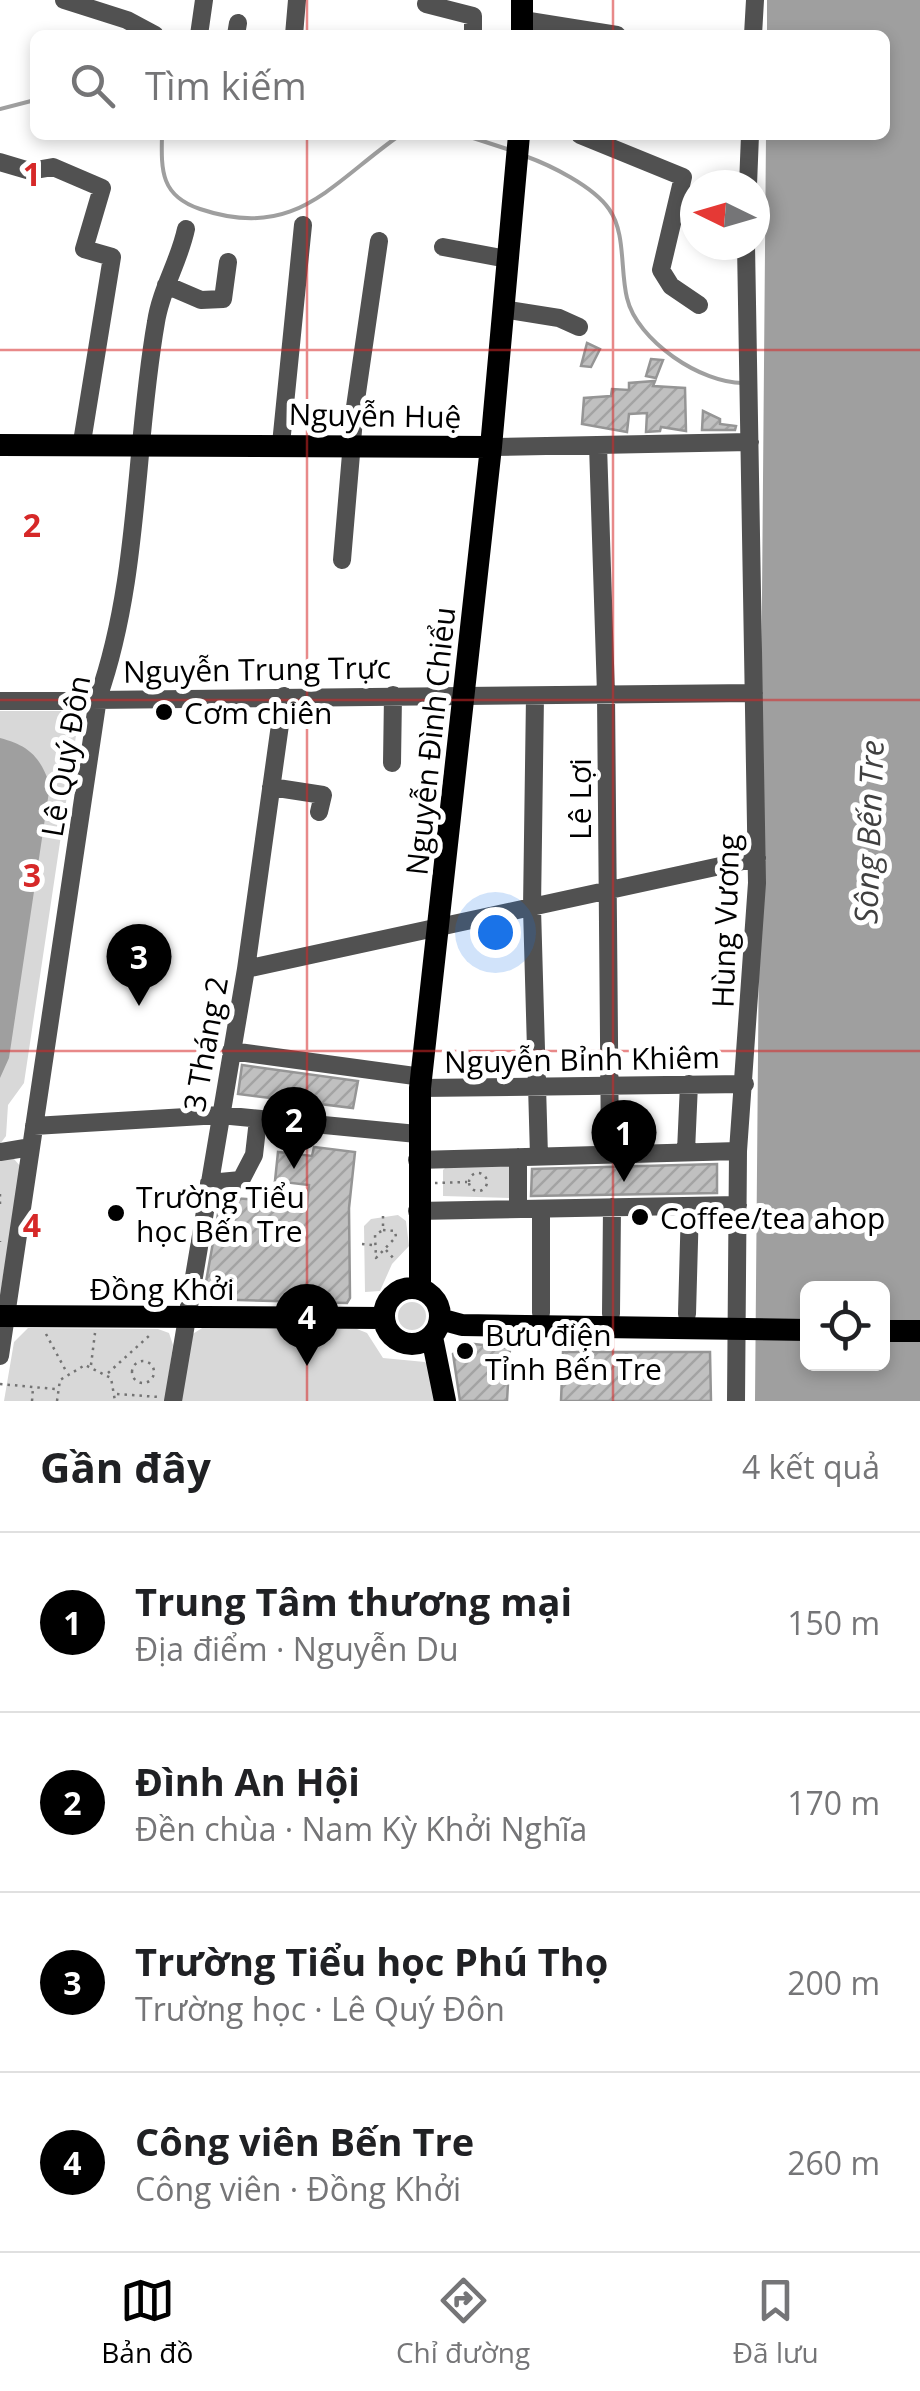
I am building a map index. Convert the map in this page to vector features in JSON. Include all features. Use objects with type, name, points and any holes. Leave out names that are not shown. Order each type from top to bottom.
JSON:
[{"type":"main road","name":"Nguyễn Đình Chiểu","points":[[420,1289],[417,1134],[421,1082],[441,925],[519,140]]},
{"type":"main road","name":"Nguyễn Huệ","points":[[0,445],[138,442],[490,447]]},
{"type":"main road","points":[[446,1401],[445,1327],[438,1304],[420,1289],[395,1294],[384,1318],[390,1334],[404,1344],[421,1344],[445,1327],[489,1314],[738,1315]]},
{"type":"main road","name":"Đồng Khởi","points":[[3,1316],[384,1318]]},
{"type":"main road","points":[[445,1327],[800,1330]]},
{"type":"main road","points":[[445,1327],[490,1337],[738,1342]]},
{"type":"main road","points":[[890,1331],[920,1331]]},
{"type":"street","points":[[64,0],[127,20],[145,30]]},
{"type":"street","points":[[200,30],[204,0]]},
{"type":"street","points":[[295,30],[298,0]]},
{"type":"street","points":[[754,0],[754,30]]},
{"type":"street","points":[[426,4],[473,16],[473,30]]},
{"type":"street","points":[[522,18],[588,30]]},
{"type":"street","points":[[592,140],[683,177],[662,270],[670,286],[699,305]]},
{"type":"street","points":[[749,170],[750,140]]},
{"type":"street","points":[[0,162],[30,171],[54,167],[102,188],[84,249],[112,257],[82,442]]},
{"type":"street","points":[[281,444],[303,225]]},
{"type":"street","name":"Lê Quý Đôn","points":[[0,1356],[98,698],[114,652],[127,577],[138,442],[155,324],[166,286],[179,263],[186,229]]},
{"type":"street","points":[[342,560],[351,445],[379,241]]},
{"type":"street","points":[[443,247],[508,260]]},
{"type":"street","name":"Hùng Vương","points":[[736,1401],[738,1151],[756,858],[746,260]]},
{"type":"street","points":[[166,286],[201,300],[223,300],[228,262]]},
{"type":"street","points":[[503,309],[558,318],[578,327]]},
{"type":"street","name":"Nguyễn Huệ","points":[[490,447],[749,436]]},
{"type":"street","name":"Lê Lợi","points":[[598,445],[606,694],[610,1154]]},
{"type":"street","name":"Nguyễn Trung Trực","points":[[0,701],[754,693]]},
{"type":"street","points":[[392,763],[393,695]]},
{"type":"street","name":"3 Tháng 2","points":[[173,1400],[178,1319],[209,1183],[246,969],[284,696]]},
{"type":"street","points":[[535,696],[532,908],[538,1156]]},
{"type":"street","points":[[271,787],[318,794]]},
{"type":"street","points":[[246,969],[756,858]]},
{"type":"street","name":"Nguyễn Bỉnh Khiêm","points":[[231,1050],[421,1082],[537,1087],[745,1084]]},
{"type":"street","points":[[686,1151],[689,1084]]},
{"type":"street","points":[[34,1126],[220,1114],[417,1134]]},
{"type":"street","points":[[209,1183],[240,1180],[254,1154],[258,1120]]},
{"type":"street","points":[[0,1152],[31,1147]]},
{"type":"street","points":[[417,1172],[518,1157],[738,1151]]},
{"type":"street","points":[[518,1157],[518,1209]]},
{"type":"street","points":[[417,1211],[738,1205]]},
{"type":"street","points":[[687,1314],[690,1206]]},
{"type":"street","points":[[611,1314],[612,1207]]},
{"type":"street","points":[[540,1209],[542,1313]]},
{"type":"path","points":[[417,1172],[469,1182],[476,1191],[485,1188],[487,1181]]},
{"type":"path","points":[[469,1182],[478,1172],[487,1181],[500,1181]]},
{"type":"path","points":[[0,1194],[0,1208]]},
{"type":"path","points":[[383,1216],[383,1230]]},
{"type":"path","points":[[383,1230],[396,1234],[374,1258],[374,1245],[375,1235],[383,1230]]},
{"type":"path","points":[[362,1244],[374,1245]]},
{"type":"path","points":[[385,1250],[396,1260]]},
{"type":"path","points":[[36,1317],[67,1372]]},
{"type":"path","points":[[90,1366],[97,1318]]},
{"type":"path","points":[[107,1374],[178,1319]]},
{"type":"path","points":[[127,1356],[134,1365],[134,1379],[144,1383]]},
{"type":"path","points":[[134,1365],[144,1361],[153,1366],[153,1377],[144,1383]]},
{"type":"path","points":[[57,1401],[57,1389],[67,1372],[90,1366],[107,1374],[115,1401]]},
{"type":"path","points":[[143,1396],[144,1383]]},
{"type":"path","points":[[0,1384],[57,1389]]},
{"type":"path","points":[[32,1401],[33,1387]]},
{"type":"path","points":[[116,1394],[173,1400]]},
{"type":"shaded area","points":[[0,711],[66,711],[78,722],[24,1083],[8,1105],[6,1136],[0,1144]]},
{"type":"shaded area","points":[[0,1156],[14,1159],[21,1167],[0,1295]]},
{"type":"shaded area","points":[[514,1164],[514,1198],[443,1196],[443,1170],[447,1166]]},
{"type":"shaded area","points":[[398,1215],[406,1221],[409,1246],[392,1264],[380,1291],[365,1292],[364,1226],[371,1219]]},
{"type":"shaded area","points":[[412,1302],[422,1306],[426,1316],[422,1326],[412,1330],[402,1326],[398,1316],[402,1306]]},
{"type":"shaded area","points":[[207,1325],[357,1329],[367,1333],[383,1358],[425,1362],[432,1370],[439,1401],[180,1401],[191,1335]]},
{"type":"shaded area","points":[[28,1328],[158,1329],[169,1333],[173,1345],[165,1401],[4,1401],[14,1342]]},
{"type":"water","name":"Sông Bến Tre","points":[[767,0],[920,0],[920,1401],[755,1401],[765,260],[770,260],[770,170],[766,170],[766,140],[890,140],[890,30],[767,30]]},
{"type":"water","points":[[0,738],[32,754],[50,785],[9,1058],[0,1078]]},
{"type":"building","points":[[587,343],[600,349],[591,367],[581,366]]},
{"type":"building","points":[[651,359],[663,360],[656,378],[646,376]]},
{"type":"building","points":[[655,381],[653,386],[685,388],[686,431],[661,427],[660,431],[646,432],[647,413],[629,414],[627,432],[582,424],[584,398],[611,396],[612,389],[629,390],[629,383]]},
{"type":"building","points":[[703,411],[720,419],[720,424],[736,426],[735,430],[702,430]]},
{"type":"building","points":[[242,1065],[358,1081],[353,1108],[238,1094]]},
{"type":"building","points":[[314,1147],[355,1152],[349,1208],[347,1303],[203,1299],[221,1197],[307,1204],[309,1185],[275,1181],[278,1152],[312,1156]]},
{"type":"building","points":[[717,1164],[717,1193],[531,1196],[532,1169]]},
{"type":"building","points":[[465,1343],[510,1348],[507,1401],[460,1401],[453,1354]]},
{"type":"building","points":[[563,1352],[710,1352],[711,1401],[561,1401]]},
{"type":"waterway","points":[[0,109],[30,101]]},
{"type":"waterway","points":[[162,140],[163,171],[177,197],[200,209],[233,217],[261,218],[309,203],[394,140]]},
{"type":"waterway","points":[[479,140],[507,149]]},
{"type":"waterway","points":[[525,156],[582,184],[609,209],[620,240],[627,298],[633,314],[657,344],[691,368],[744,383]]},
{"type":"place","name":"Cơm chiên","points":[[164,712]]},
{"type":"place","name":"Trường Tiểu học Phú Thọ","points":[[139,1006]]},
{"type":"place","name":"Đình An Hội","points":[[294,1169]]},
{"type":"place","name":"Trung Tâm thương mại","points":[[624,1182]]},
{"type":"place","name":"Trường Tiểu học Bến Tre","points":[[116,1213]]},
{"type":"place","name":"Coffee/tea ahop","points":[[640,1217]]},
{"type":"place","name":"Bưu điện Tỉnh Bến Tre","points":[[465,1351]]},
{"type":"place","name":"Công viên Bến Tre","points":[[307,1366]]}]
